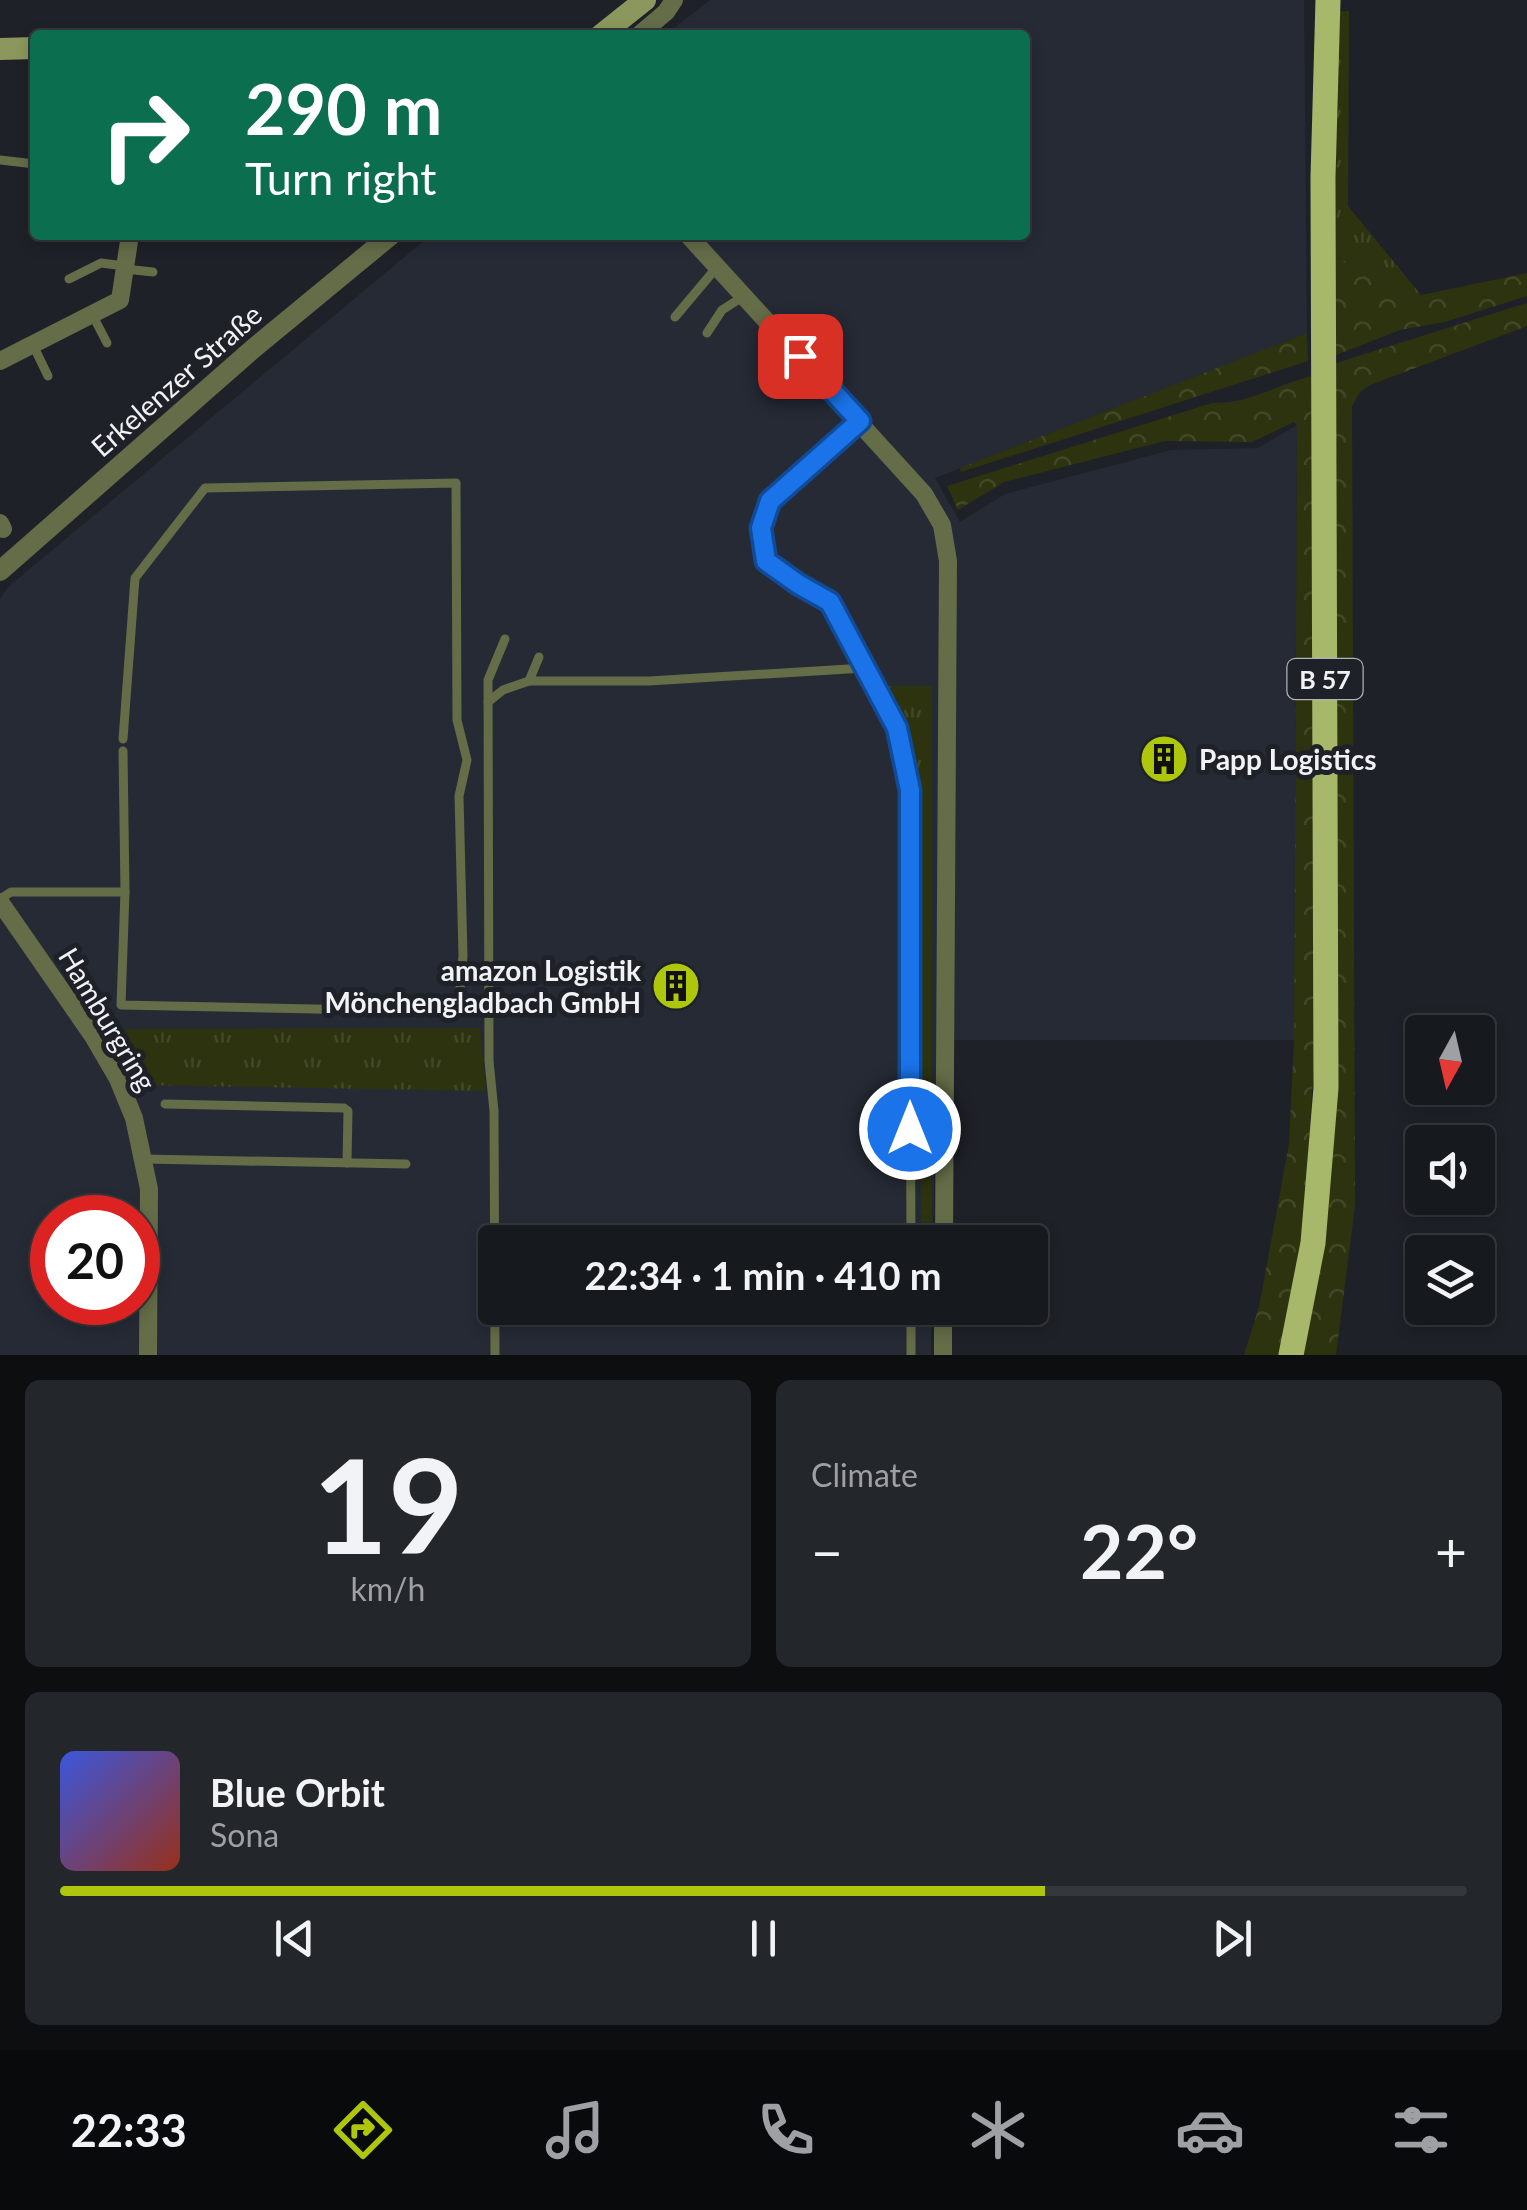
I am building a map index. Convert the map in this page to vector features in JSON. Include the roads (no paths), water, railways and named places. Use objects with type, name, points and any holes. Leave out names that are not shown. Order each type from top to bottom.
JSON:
[{"type":"main road","points":[[607,30],[645,0]]},
{"type":"main road","points":[[631,30],[665,0]]},
{"type":"main road","name":"B 57","points":[[1291,1355],[1313,1243],[1326,1088],[1323,177],[1328,0]]},
{"type":"main road","points":[[0,49],[30,48]]},
{"type":"street","points":[[645,30],[674,0]]},
{"type":"street","points":[[0,361],[120,300],[129,240]]},
{"type":"street","name":"Erkelenzer Straße","points":[[0,572],[98,483],[385,240]]},
{"type":"street","points":[[693,240],[860,421],[932,505],[942,525],[948,561],[944,1225]]},
{"type":"street","name":"Hamburgring","points":[[0,900],[128,1098],[144,1160],[150,1221],[148,1355]]},
{"type":"street","points":[[943,1355],[944,1325]]},
{"type":"lane","points":[[0,160],[30,163]]},
{"type":"lane","points":[[69,279],[102,263],[153,272]]},
{"type":"lane","points":[[674,316],[717,266]]},
{"type":"lane","points":[[707,333],[722,310],[744,296]]},
{"type":"lane","points":[[92,314],[107,343]]},
{"type":"lane","points":[[34,346],[48,376]]},
{"type":"lane","points":[[860,421],[770,501],[761,528],[766,561],[830,602],[897,728],[910,790],[910,1225]]},
{"type":"lane","points":[[456,483],[456,720],[467,760],[459,796],[463,956],[458,1012],[122,1006],[125,892],[124,745],[135,578],[205,488],[456,483]]},
{"type":"lane","points":[[495,1355],[488,680],[505,639]]},
{"type":"lane","points":[[528,681],[539,657]]},
{"type":"lane","points":[[488,702],[503,690],[528,681],[648,681],[865,668]]},
{"type":"lane","points":[[0,900],[12,892],[125,892]]},
{"type":"lane","points":[[165,1104],[344,1108],[348,1111],[347,1163]]},
{"type":"lane","points":[[144,1160],[406,1164]]},
{"type":"lane","points":[[911,1325],[911,1355]]},
{"type":"place","name":"Papp Logistics","points":[[1164,759]]},
{"type":"place","name":"amazon Logistik Mönchengladbach GmbH","points":[[676,986]]}]
